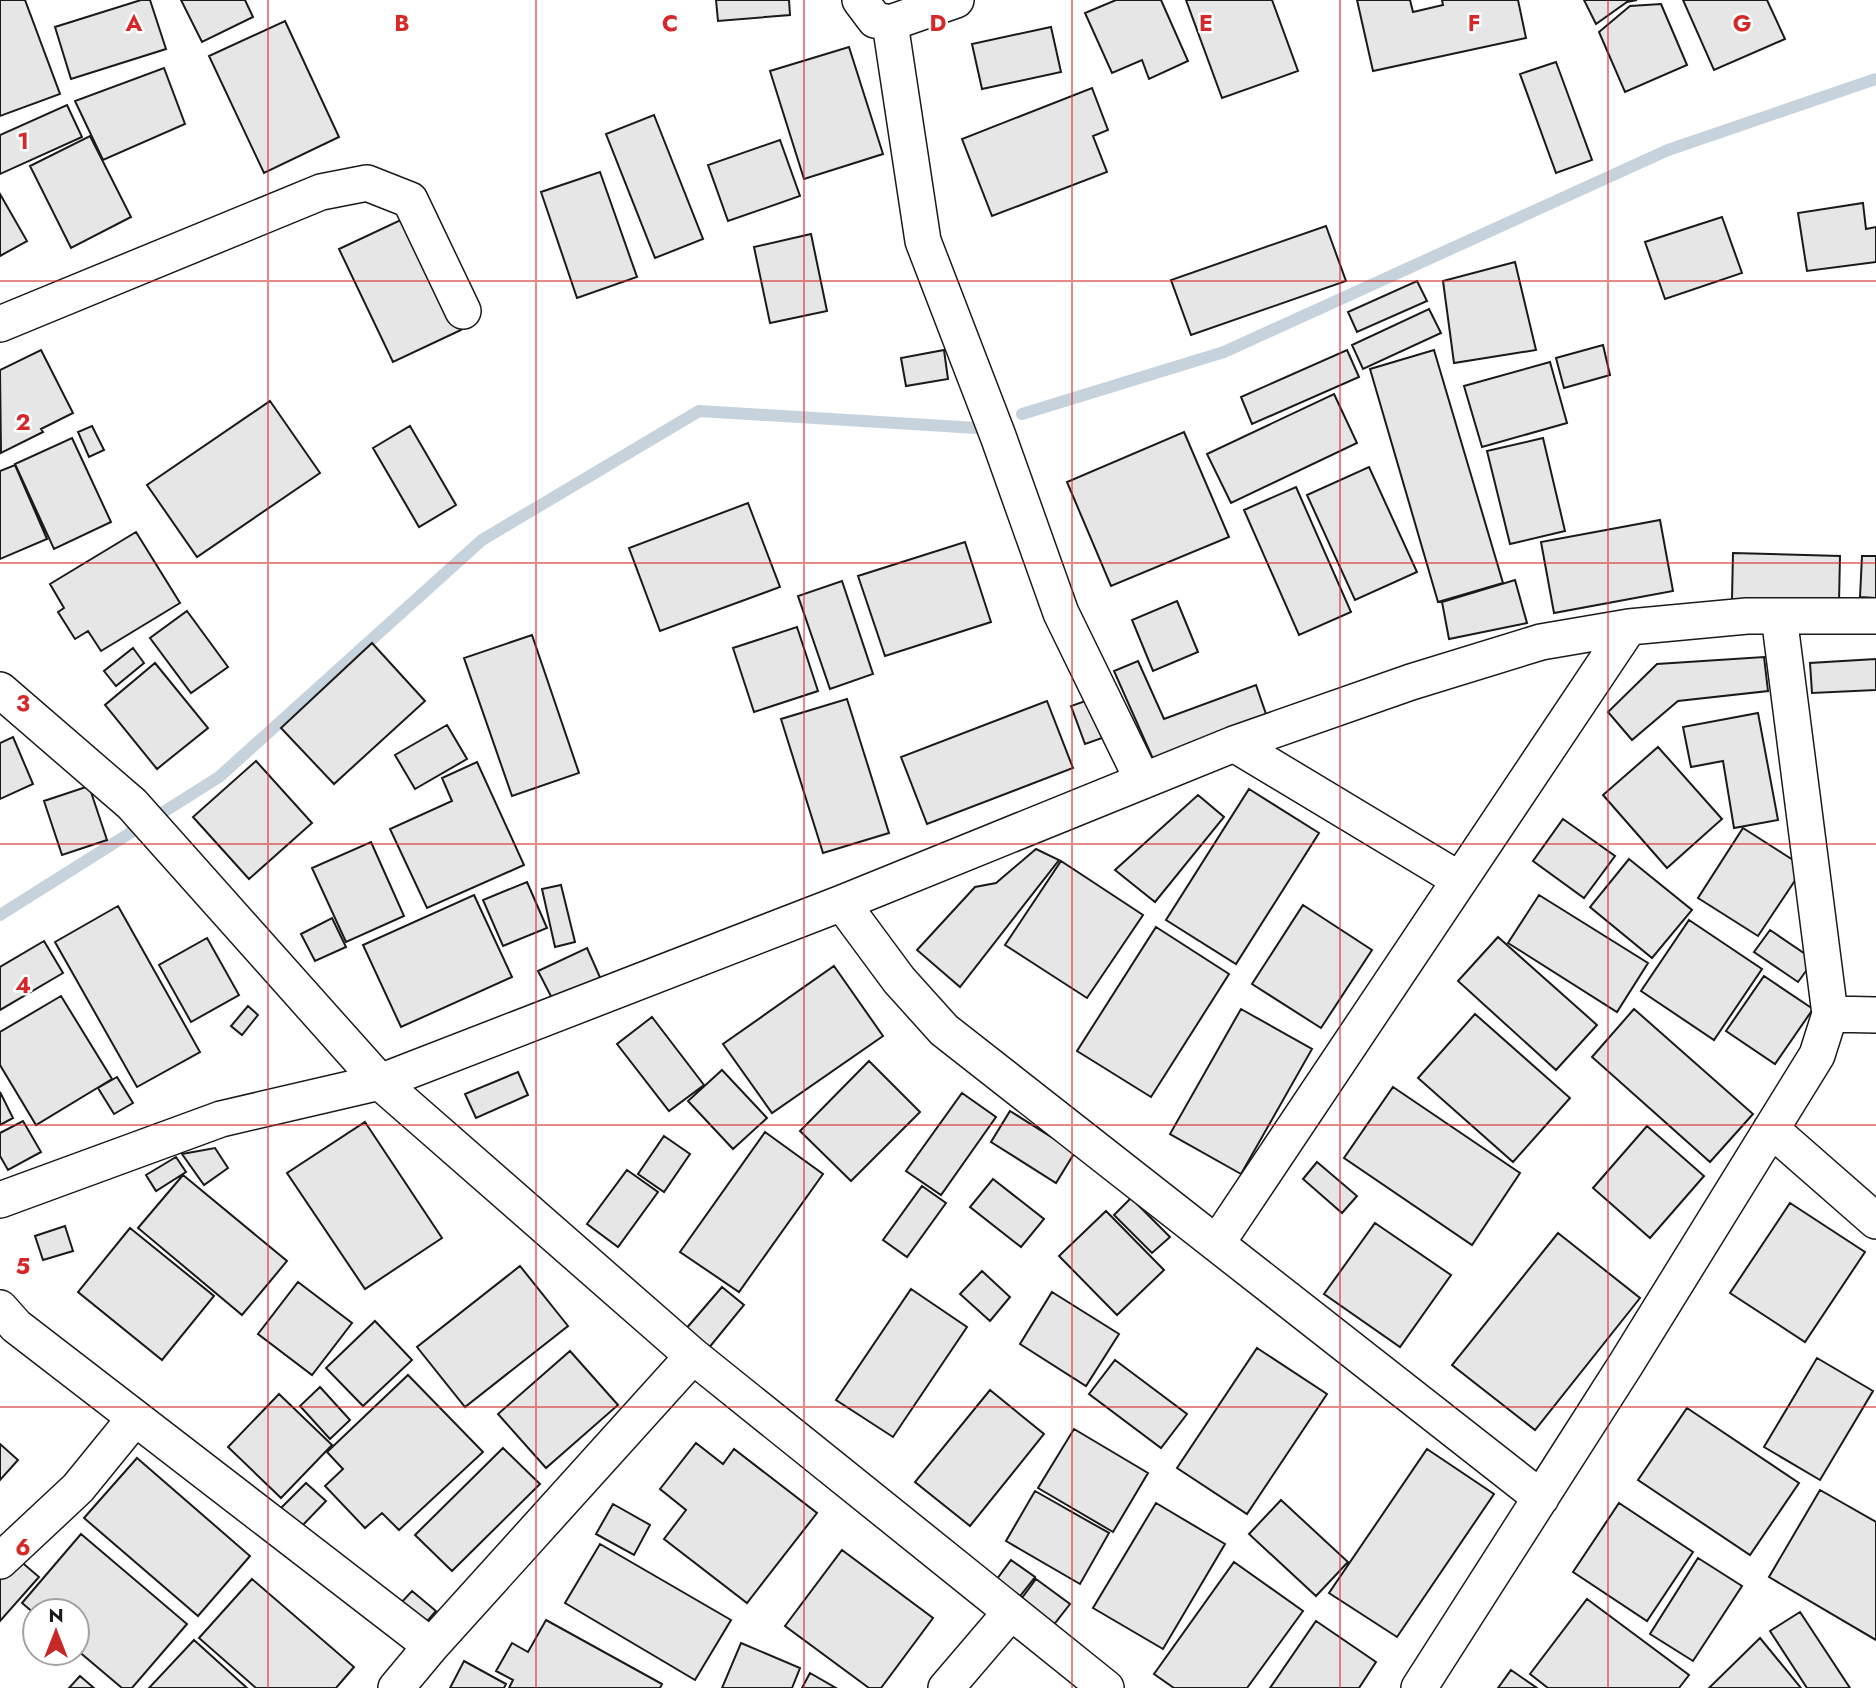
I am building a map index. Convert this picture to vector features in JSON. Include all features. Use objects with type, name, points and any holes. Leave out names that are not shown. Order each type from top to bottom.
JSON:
[{"type":"street","points":[[860,0],[876,20],[890,23],[956,0]]},
{"type":"street","points":[[890,23],[923,241],[998,436],[1061,613],[1143,781]]},
{"type":"street","points":[[0,324],[321,192],[367,183],[410,200],[463,311]]},
{"type":"street","points":[[0,1200],[221,1119],[380,1082],[842,903],[1234,744],[1411,682],[1541,642],[1629,627],[1747,616],[1876,616]]},
{"type":"street","points":[[1419,1688],[1771,1129],[1816,1055],[1830,1014],[1779,616]]},
{"type":"street","points":[[1217,1243],[1629,627]]},
{"type":"street","points":[[0,690],[132,804],[380,1082],[693,1356],[1106,1688]]},
{"type":"street","points":[[1234,744],[1460,880]]},
{"type":"street","points":[[842,903],[899,980],[944,1030],[1541,1497]]},
{"type":"street","points":[[1830,1014],[1876,1015]]},
{"type":"street","points":[[1771,1129],[1876,1221]]},
{"type":"street","points":[[0,1308],[16,1326],[431,1646]]},
{"type":"street","points":[[396,1688],[693,1356]]},
{"type":"street","points":[[0,1561],[78,1488],[135,1418]]},
{"type":"street","points":[[946,1688],[1011,1612]]},
{"type":"building","points":[[0,0],[25,0],[60,94],[0,116]]},
{"type":"building","points":[[141,0],[150,0],[166,49],[71,79],[55,27]]},
{"type":"building","points":[[181,0],[245,0],[253,17],[202,42]]},
{"type":"building","points":[[716,0],[789,0],[790,15],[718,21]]},
{"type":"building","points":[[1116,0],[1161,0],[1188,61],[1149,79],[1142,60],[1112,73],[1085,13]]},
{"type":"building","points":[[1186,0],[1272,0],[1298,71],[1222,98]]},
{"type":"building","points":[[1357,0],[1410,0],[1413,12],[1443,5],[1442,0],[1518,0],[1526,38],[1373,71]]},
{"type":"building","points":[[1584,0],[1637,0],[1627,2],[1596,24]]},
{"type":"building","points":[[1683,0],[1767,0],[1785,39],[1714,70]]},
{"type":"building","points":[[1661,4],[1687,65],[1625,92],[1599,32],[1630,6]]},
{"type":"building","points":[[285,21],[339,137],[264,173],[209,56]]},
{"type":"building","points":[[1051,27],[1061,72],[982,89],[972,44]]},
{"type":"building","points":[[849,47],[883,154],[804,179],[770,71]]},
{"type":"building","points":[[1556,62],[1592,160],[1556,173],[1520,74]]},
{"type":"building","points":[[164,68],[185,124],[103,160],[75,101]]},
{"type":"building","points":[[1092,88],[1108,130],[1093,136],[1107,172],[992,216],[962,139]]},
{"type":"building","points":[[67,105],[82,137],[0,174],[0,135]]},
{"type":"building","points":[[654,115],[703,239],[655,258],[606,134]]},
{"type":"building","points":[[90,136],[131,217],[71,248],[30,166]]},
{"type":"building","points":[[780,140],[800,196],[728,221],[708,165]]},
{"type":"building","points":[[600,172],[637,277],[577,298],[541,192]]},
{"type":"building","points":[[0,194],[27,241],[0,256]]},
{"type":"building","points":[[1863,203],[1866,229],[1876,227],[1876,262],[1807,271],[1798,213]]},
{"type":"building","points":[[407,217],[461,330],[393,362],[339,249]]},
{"type":"building","points":[[1722,217],[1742,273],[1665,299],[1645,242]]},
{"type":"building","points":[[1326,226],[1346,281],[1191,335],[1171,280]]},
{"type":"building","points":[[811,234],[827,311],[770,323],[754,247]]},
{"type":"building","points":[[1515,262],[1536,350],[1454,363],[1443,281]]},
{"type":"building","points":[[1417,281],[1427,301],[1357,332],[1348,312]]},
{"type":"building","points":[[1429,309],[1441,333],[1363,369],[1352,345]]},
{"type":"building","points":[[1603,345],[1610,375],[1564,388],[1556,358]]},
{"type":"building","points":[[41,350],[73,413],[1,453],[0,370]]},
{"type":"building","points":[[944,350],[948,379],[906,386],[901,358]]},
{"type":"building","points":[[1347,350],[1359,377],[1252,424],[1241,397]]},
{"type":"building","points":[[1434,350],[1503,583],[1438,602],[1370,369]]},
{"type":"building","points":[[1550,362],[1567,423],[1482,447],[1464,386]]},
{"type":"building","points":[[1334,394],[1357,443],[1231,503],[1207,454]]},
{"type":"building","points":[[270,401],[320,473],[197,557],[147,485]]},
{"type":"building","points":[[92,426],[104,450],[89,457],[78,432]]},
{"type":"building","points":[[410,426],[456,505],[419,527],[373,448]]},
{"type":"building","points":[[1184,432],[1229,537],[1111,586],[1067,482]]},
{"type":"building","points":[[72,438],[111,522],[54,549],[15,464]]},
{"type":"building","points":[[1543,438],[1565,531],[1510,544],[1487,451]]},
{"type":"building","points":[[15,465],[47,539],[0,559],[0,471]]},
{"type":"building","points":[[1369,467],[1417,572],[1355,600],[1307,495]]},
{"type":"building","points":[[1296,487],[1351,612],[1299,635],[1244,510]]},
{"type":"building","points":[[748,503],[780,587],[660,631],[629,548]]},
{"type":"building","points":[[1660,520],[1673,591],[1554,613],[1541,542]]},
{"type":"building","points":[[136,532],[180,603],[101,651],[88,631],[75,639],[58,612],[64,608],[50,584]]},
{"type":"building","points":[[965,542],[991,622],[885,656],[858,576]]},
{"type":"building","points":[[1733,553],[1840,556],[1839,602],[1732,599]]},
{"type":"building","points":[[1862,556],[1876,556],[1876,598],[1860,597]]},
{"type":"building","points":[[1515,580],[1527,623],[1449,639],[1442,602]]},
{"type":"building","points":[[842,581],[873,674],[830,689],[798,596]]},
{"type":"building","points":[[1177,601],[1198,652],[1153,671],[1132,620]]},
{"type":"building","points":[[187,611],[228,667],[191,693],[150,638]]},
{"type":"building","points":[[797,627],[818,691],[754,712],[733,648]]},
{"type":"building","points":[[532,635],[579,773],[512,796],[464,658]]},
{"type":"building","points":[[372,643],[425,701],[334,784],[281,728]]},
{"type":"building","points":[[133,648],[144,663],[116,686],[104,671]]},
{"type":"building","points":[[1764,657],[1768,691],[1678,701],[1632,740],[1608,712],[1657,664]]},
{"type":"building","points":[[1876,659],[1876,690],[1812,693],[1810,663]]},
{"type":"building","points":[[1138,661],[1164,719],[1256,685],[1267,717],[1153,759],[1114,671]]},
{"type":"building","points":[[155,663],[208,728],[157,769],[105,705]]},
{"type":"building","points":[[847,699],[889,833],[823,853],[781,719]]},
{"type":"building","points":[[1091,699],[1105,737],[1085,744],[1071,706]]},
{"type":"building","points":[[1047,701],[1073,768],[927,824],[901,757]]},
{"type":"building","points":[[1758,713],[1778,820],[1734,828],[1723,761],[1691,767],[1683,727]]},
{"type":"building","points":[[447,725],[467,759],[415,789],[395,755]]},
{"type":"building","points":[[13,737],[33,784],[0,799],[0,743]]},
{"type":"building","points":[[1658,747],[1722,819],[1667,868],[1603,795]]},
{"type":"building","points":[[256,761],[312,823],[249,879],[193,817]]},
{"type":"building","points":[[477,762],[524,865],[427,908],[390,829],[452,801],[442,778]]},
{"type":"building","points":[[89,786],[107,840],[62,855],[44,801]]},
{"type":"building","points":[[1249,789],[1319,833],[1236,964],[1166,920]]},
{"type":"building","points":[[1198,795],[1224,817],[1155,902],[1115,870]]},
{"type":"building","points":[[1563,819],[1615,856],[1584,898],[1533,861]]},
{"type":"building","points":[[1743,828],[1804,867],[1758,936],[1698,898]]},
{"type":"building","points":[[371,842],[404,916],[346,942],[312,868]]},
{"type":"building","points":[[1036,849],[1059,860],[960,987],[917,950],[975,887],[996,883]]},
{"type":"building","points":[[1629,859],[1692,910],[1652,958],[1590,907]]},
{"type":"building","points":[[1061,861],[1143,915],[1087,998],[1005,945]]},
{"type":"building","points":[[527,882],[547,928],[503,946],[483,900]]},
{"type":"building","points":[[561,885],[575,942],[555,947],[542,889]]},
{"type":"building","points":[[474,895],[512,977],[401,1027],[363,945]]},
{"type":"building","points":[[1539,895],[1648,963],[1617,1012],[1508,943]]},
{"type":"building","points":[[1303,905],[1372,950],[1321,1028],[1252,984]]},
{"type":"building","points":[[118,906],[200,1052],[137,1087],[55,942]]},
{"type":"building","points":[[332,918],[346,947],[315,961],[301,934]]},
{"type":"building","points":[[1689,920],[1762,969],[1714,1040],[1641,991]]},
{"type":"building","points":[[1156,927],[1229,974],[1151,1097],[1077,1051]]},
{"type":"building","points":[[1770,930],[1814,960],[1798,982],[1754,952]]},
{"type":"building","points":[[1498,937],[1597,1025],[1556,1070],[1458,981]]},
{"type":"building","points":[[207,938],[239,995],[191,1022],[159,965]]},
{"type":"building","points":[[44,941],[63,973],[0,1010],[0,967]]},
{"type":"building","points":[[587,948],[603,984],[556,1006],[538,971]]},
{"type":"building","points":[[834,966],[883,1036],[772,1113],[723,1044]]},
{"type":"building","points":[[1764,976],[1813,1009],[1775,1064],[1726,1031]]},
{"type":"building","points":[[61,996],[112,1079],[36,1125],[0,1065],[0,1032]]},
{"type":"building","points":[[248,1006],[258,1015],[242,1035],[231,1026]]},
{"type":"building","points":[[1241,1009],[1312,1049],[1241,1174],[1170,1134]]},
{"type":"building","points":[[1634,1009],[1753,1114],[1710,1162],[1592,1057]]},
{"type":"building","points":[[1475,1014],[1570,1098],[1513,1162],[1418,1078]]},
{"type":"building","points":[[652,1017],[704,1085],[669,1111],[617,1044]]},
{"type":"building","points":[[869,1061],[920,1112],[851,1181],[800,1131]]},
{"type":"building","points":[[722,1070],[767,1118],[733,1149],[688,1101]]},
{"type":"building","points":[[518,1072],[528,1095],[476,1118],[465,1094]]},
{"type":"building","points":[[117,1077],[133,1103],[114,1114],[98,1088]]},
{"type":"building","points":[[1393,1087],[1520,1173],[1472,1245],[1344,1158]]},
{"type":"building","points":[[0,1092],[13,1118],[0,1125]]},
{"type":"building","points":[[962,1093],[996,1117],[941,1195],[906,1171]]},
{"type":"building","points":[[1010,1111],[1075,1152],[1056,1183],[991,1142]]},
{"type":"building","points":[[23,1121],[41,1152],[8,1170],[0,1156],[0,1133]]},
{"type":"building","points":[[365,1122],[442,1238],[365,1289],[287,1173]]},
{"type":"building","points":[[1647,1126],[1704,1176],[1650,1238],[1593,1188]]},
{"type":"building","points":[[765,1132],[823,1174],[739,1292],[680,1252]]},
{"type":"building","points":[[664,1136],[690,1154],[664,1192],[638,1174]]},
{"type":"building","points":[[215,1148],[228,1168],[204,1185],[182,1154]]},
{"type":"building","points":[[176,1157],[186,1172],[156,1191],[146,1175]]},
{"type":"building","points":[[1317,1162],[1357,1196],[1342,1213],[1303,1179]]},
{"type":"building","points":[[627,1170],[658,1192],[618,1247],[587,1224]]},
{"type":"building","points":[[183,1175],[287,1261],[242,1315],[138,1228]]},
{"type":"building","points":[[993,1179],[1044,1219],[1021,1247],[970,1207]]},
{"type":"building","points":[[922,1186],[946,1203],[907,1257],[883,1240]]},
{"type":"building","points":[[1131,1198],[1170,1237],[1152,1253],[1114,1215]]},
{"type":"building","points":[[1790,1203],[1865,1252],[1805,1342],[1730,1293]]},
{"type":"building","points":[[1106,1211],[1164,1270],[1117,1315],[1059,1256]]},
{"type":"building","points":[[1375,1223],[1451,1275],[1400,1347],[1324,1294]]},
{"type":"building","points":[[65,1226],[73,1251],[43,1260],[35,1236]]},
{"type":"building","points":[[130,1228],[214,1296],[162,1360],[78,1292]]},
{"type":"building","points":[[1558,1233],[1640,1298],[1535,1430],[1452,1365]]},
{"type":"building","points":[[520,1266],[568,1326],[465,1407],[417,1347]]},
{"type":"building","points":[[982,1271],[1010,1297],[990,1321],[960,1294]]},
{"type":"building","points":[[298,1282],[352,1323],[312,1375],[258,1334]]},
{"type":"building","points":[[722,1287],[744,1305],[708,1349],[685,1330]]},
{"type":"building","points":[[911,1289],[967,1327],[893,1437],[836,1400]]},
{"type":"building","points":[[1052,1292],[1119,1334],[1086,1386],[1020,1344]]},
{"type":"building","points":[[375,1321],[412,1360],[363,1406],[326,1368]]},
{"type":"building","points":[[1257,1348],[1327,1394],[1247,1514],[1177,1468]]},
{"type":"building","points":[[570,1351],[618,1405],[546,1468],[498,1414]]},
{"type":"building","points":[[1817,1358],[1873,1391],[1820,1480],[1764,1447]]},
{"type":"building","points":[[1115,1360],[1187,1414],[1161,1448],[1089,1394]]},
{"type":"building","points":[[408,1375],[483,1452],[399,1530],[382,1513],[365,1528],[325,1486],[343,1469],[327,1452]]},
{"type":"building","points":[[320,1387],[350,1420],[330,1439],[300,1406]]},
{"type":"building","points":[[990,1390],[1044,1434],[970,1526],[915,1482]]},
{"type":"building","points":[[279,1394],[332,1445],[281,1498],[228,1447]]},
{"type":"building","points":[[1687,1408],[1799,1483],[1750,1555],[1638,1480]]},
{"type":"building","points":[[1074,1429],[1148,1473],[1113,1532],[1038,1488]]},
{"type":"building","points":[[696,1443],[723,1464],[734,1449],[817,1513],[747,1603],[664,1539],[686,1510],[660,1489]]},
{"type":"building","points":[[0,1444],[18,1460],[0,1480]]},
{"type":"building","points":[[503,1448],[540,1484],[452,1571],[415,1535]]},
{"type":"building","points":[[1427,1449],[1494,1494],[1397,1637],[1329,1593]]},
{"type":"building","points":[[137,1458],[250,1556],[198,1616],[84,1518]]},
{"type":"building","points":[[306,1483],[326,1501],[300,1528],[280,1509]]},
{"type":"building","points":[[1820,1490],[1876,1522],[1876,1640],[1769,1577]]},
{"type":"building","points":[[1035,1491],[1109,1533],[1080,1584],[1006,1541]]},
{"type":"building","points":[[1281,1500],[1348,1562],[1316,1596],[1249,1534]]},
{"type":"building","points":[[1156,1503],[1225,1544],[1163,1649],[1093,1608]]},
{"type":"building","points":[[1619,1503],[1693,1552],[1647,1621],[1573,1572]]},
{"type":"building","points":[[613,1504],[650,1525],[634,1555],[596,1534]]},
{"type":"building","points":[[81,1534],[187,1624],[132,1688],[122,1688],[91,1662],[91,1597],[27,1597]]},
{"type":"building","points":[[600,1544],[731,1620],[695,1680],[565,1603]]},
{"type":"building","points":[[842,1550],[933,1618],[881,1688],[869,1688],[785,1626]]},
{"type":"building","points":[[1698,1558],[1742,1586],[1693,1661],[1650,1634]]},
{"type":"building","points":[[18,1559],[39,1577],[0,1621],[0,1579]]},
{"type":"building","points":[[1011,1560],[1035,1577],[1017,1600],[994,1583]]},
{"type":"building","points":[[1234,1562],[1303,1611],[1247,1688],[1174,1688],[1154,1674]]},
{"type":"building","points":[[252,1579],[354,1667],[336,1688],[256,1688],[199,1638]]},
{"type":"building","points":[[1036,1579],[1070,1604],[1052,1627],[1019,1602]]},
{"type":"building","points":[[412,1591],[436,1611],[423,1626],[399,1605]]},
{"type":"building","points":[[1587,1599],[1689,1675],[1679,1688],[1548,1688],[1530,1674]]},
{"type":"building","points":[[1800,1612],[1850,1688],[1807,1688],[1770,1631]]},
{"type":"building","points":[[546,1620],[662,1684],[660,1688],[509,1688],[513,1680],[496,1671],[512,1643],[528,1652]]},
{"type":"building","points":[[1316,1621],[1376,1662],[1359,1688],[1270,1688]]},
{"type":"building","points":[[1760,1638],[1801,1688],[1709,1688]]},
{"type":"building","points":[[194,1640],[247,1688],[149,1688]]},
{"type":"building","points":[[741,1643],[800,1668],[792,1688],[722,1688]]},
{"type":"building","points":[[464,1661],[506,1684],[504,1688],[450,1688]]},
{"type":"building","points":[[1511,1670],[1537,1688],[1498,1688]]},
{"type":"building","points":[[810,1673],[836,1688],[802,1688]]},
{"type":"building","points":[[80,1676],[94,1688],[69,1688]]},
{"type":"waterway","points":[[1022,414],[1224,352],[1668,150],[1876,79]]},
{"type":"waterway","points":[[0,915],[219,777],[482,540],[699,411],[977,428]]}]
